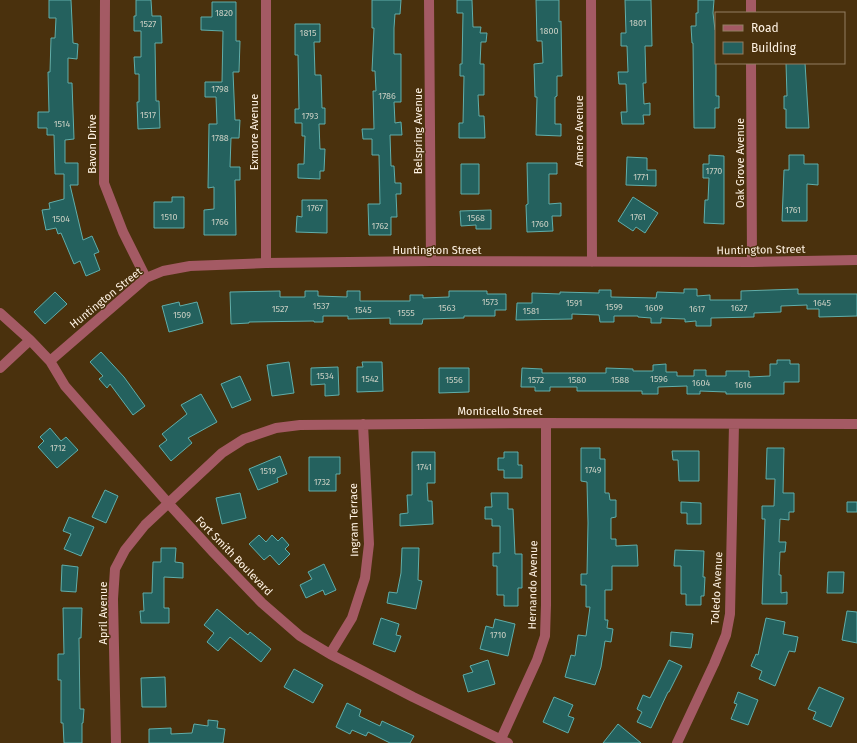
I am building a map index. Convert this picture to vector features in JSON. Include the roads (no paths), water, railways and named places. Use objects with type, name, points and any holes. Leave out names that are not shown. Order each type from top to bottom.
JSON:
[{"type":"street","name":"Bavon Drive","points":[[105,0],[104,183],[122,232],[146,278]]},
{"type":"street","name":"Exmore Avenue","points":[[266,0],[266,263]]},
{"type":"street","name":"Belspring Avenue","points":[[429,0],[431,261]]},
{"type":"street","name":"Amero Avenue","points":[[591,0],[592,262]]},
{"type":"street","points":[[751,0],[751,12]]},
{"type":"street","name":"Oak Grove Avenue","points":[[751,64],[752,262]]},
{"type":"street","name":"Huntington Street","points":[[50,361],[146,278],[163,271],[190,266],[266,263],[431,261],[752,262],[857,260]]},
{"type":"street","name":"Fort Smith Boulevard","points":[[0,313],[30,340],[50,361],[65,386],[169,504],[262,603],[300,636],[330,654],[413,697],[504,741]]},
{"type":"street","points":[[0,368],[30,340]]},
{"type":"street","name":"Monticello Street","points":[[169,504],[222,454],[244,439],[276,428],[300,425],[546,423],[857,424]]},
{"type":"street","name":"Hernando Avenue","points":[[504,741],[537,660],[545,636],[546,423]]},
{"type":"street","name":"Ingram Terrace","points":[[330,654],[352,618],[365,578],[369,544],[363,424]]},
{"type":"street","name":"Toledo Avenue","points":[[677,743],[726,635],[730,614],[734,424]]},
{"type":"street","name":"April Avenue","points":[[116,743],[113,599],[115,569],[125,550],[145,525],[169,504]]}]
